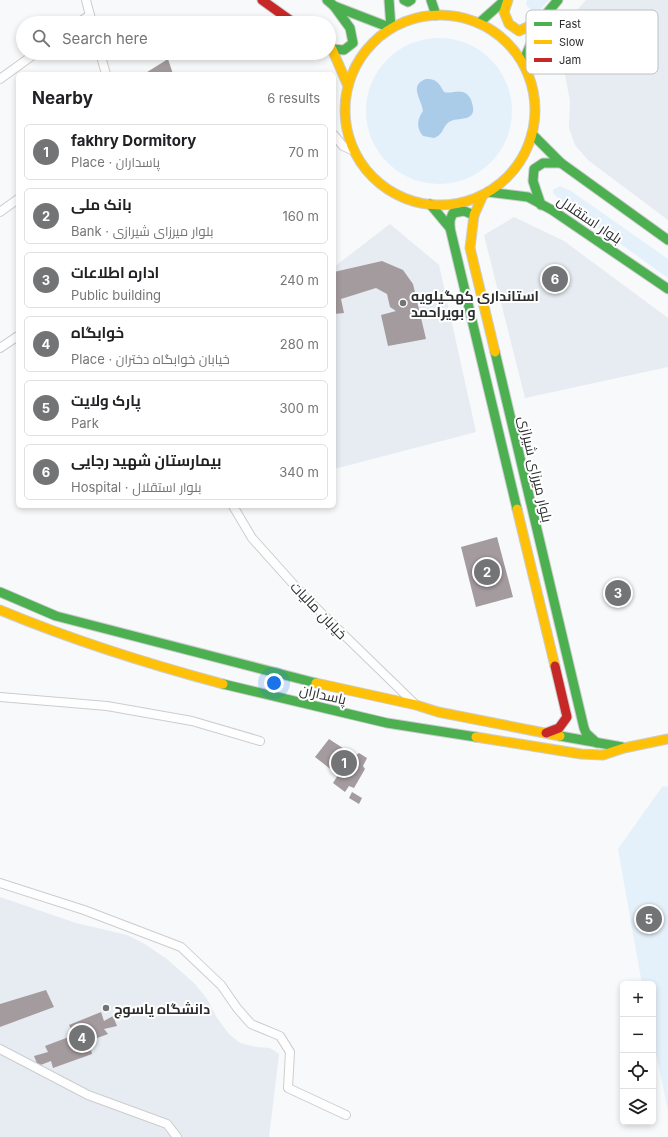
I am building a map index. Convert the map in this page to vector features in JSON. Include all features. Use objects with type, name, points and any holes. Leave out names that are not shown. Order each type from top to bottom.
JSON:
[{"type":"main road","points":[[262,0],[284,16]]},
{"type":"main road","points":[[390,0],[391,28]]},
{"type":"main road","points":[[404,0],[408,2],[410,0]]},
{"type":"main road","points":[[431,0],[436,15]]},
{"type":"main road","points":[[479,23],[504,0]]},
{"type":"main road","points":[[508,0],[504,12],[508,24],[519,31],[526,28]]},
{"type":"main road","points":[[550,10],[558,0]]},
{"type":"main road","points":[[330,3],[391,28]]},
{"type":"main road","points":[[330,3],[348,24],[353,36],[353,43],[344,50],[336,49]]},
{"type":"main road","points":[[526,68],[523,62],[504,39],[479,23],[451,15],[436,15],[415,18],[391,28],[363,53],[354,69],[348,86],[345,103],[345,119],[348,136],[354,151],[369,173],[385,188],[399,196],[430,204],[462,202],[486,193],[504,181],[526,152],[536,116],[535,97],[529,74]]},
{"type":"main road","points":[[523,62],[526,55]]},
{"type":"main road","points":[[336,60],[348,86]]},
{"type":"main road","name":"بلوار استقلال","points":[[532,134],[561,163],[668,240]]},
{"type":"main road","points":[[541,204],[532,181],[534,169],[543,163],[561,163]]},
{"type":"main road","name":"بلوار استقلال","points":[[486,193],[528,197],[541,204],[668,289]]},
{"type":"main road","name":"بلوار میرزای شیرازی","points":[[486,193],[474,215],[470,248],[584,728],[586,733],[599,744]]},
{"type":"main road","name":"بلوار میرزای شیرازی","points":[[430,204],[450,228],[568,717],[564,725],[557,730],[545,734]]},
{"type":"main road","points":[[450,228],[450,220],[453,213],[460,210],[468,211],[474,215]]},
{"type":"main road","name":"پاسداران","points":[[0,592],[64,618],[305,681],[416,705],[438,712],[545,734],[624,748]]},
{"type":"main road","name":"پاسداران","points":[[0,610],[40,627],[182,673],[372,720],[582,754],[603,755],[624,748],[668,739]]},
{"type":"main road","points":[[430,730],[440,727],[443,723],[443,717],[438,712]]},
{"type":"main road","points":[[472,737],[465,731],[464,725],[466,721],[475,719]]},
{"type":"street","points":[[86,0],[90,16]]},
{"type":"street","points":[[0,79],[26,60]]},
{"type":"street","points":[[102,60],[105,72]]},
{"type":"street","points":[[336,137],[343,146],[354,151]]},
{"type":"street","points":[[0,212],[16,200]]},
{"type":"street","points":[[0,348],[16,337]]},
{"type":"street","name":"خیابان مالیات","points":[[234,508],[252,538],[304,596],[416,705]]},
{"type":"street","points":[[0,697],[107,706],[192,721],[260,741]]},
{"type":"street","points":[[0,883],[84,910],[182,947],[221,985],[237,1008],[251,1024],[280,1036],[290,1052],[288,1088],[346,1115]]},
{"type":"street","points":[[0,1049],[88,1094],[167,1124],[177,1137]]},
{"type":"shaded area","points":[[527,0],[549,0],[540,10],[532,10],[526,5]]},
{"type":"shaded area","points":[[586,0],[668,0],[668,220],[588,160],[575,145],[569,128],[570,101],[565,74],[658,74],[658,10],[577,10]]},
{"type":"shaded area","points":[[432,38],[446,38],[460,41],[480,50],[491,59],[500,70],[509,90],[512,111],[509,132],[500,152],[491,163],[480,172],[460,181],[446,184],[432,184],[418,181],[398,172],[387,163],[378,152],[369,132],[366,118],[366,104],[369,90],[378,70],[387,59],[398,50],[418,41]]},
{"type":"shaded area","points":[[560,186],[571,191],[668,259],[668,278],[565,204],[553,193],[553,190]]},
{"type":"shaded area","points":[[514,217],[564,241],[668,318],[668,367],[525,398],[484,235]]},
{"type":"shaded area","points":[[390,224],[439,265],[476,432],[336,468],[336,265]]},
{"type":"shaded area","points":[[668,786],[668,1111],[656,1053],[656,981],[641,981],[618,849],[662,787]]},
{"type":"shaded area","name":"دانشگاه یاسوج","points":[[0,897],[76,923],[127,935],[143,943],[167,959],[195,984],[207,999],[217,1018],[229,1034],[240,1043],[256,1047],[270,1048],[279,1054],[269,1137],[0,1137]]},
{"type":"water","points":[[426,79],[432,79],[437,82],[444,92],[465,93],[471,99],[473,109],[473,113],[470,116],[451,121],[438,136],[434,138],[423,136],[418,127],[419,117],[423,111],[417,89],[418,85]]},
{"type":"building","points":[[168,60],[172,72],[147,72]]},
{"type":"building","name":"استانداری کهگیلویه و بویراحمد","points":[[382,261],[403,270],[413,284],[426,339],[388,346],[381,315],[396,311],[390,307],[387,294],[376,288],[341,299],[344,313],[336,314],[336,272]]},
{"type":"building","points":[[497,537],[513,597],[476,607],[461,547]]},
{"type":"building","points":[[329,739],[355,756],[359,753],[367,758],[363,766],[365,769],[354,788],[349,786],[345,792],[333,783],[338,775],[315,757]]},
{"type":"building","points":[[352,792],[362,798],[359,804],[349,798]]},
{"type":"building","points":[[46,990],[54,1007],[0,1027],[0,1004]]},
{"type":"building","points":[[101,1012],[104,1021],[113,1016],[117,1026],[104,1029],[108,1034],[89,1041],[92,1054],[53,1068],[51,1061],[38,1066],[34,1056],[48,1052],[45,1046],[74,1035],[69,1025]]},
{"type":"traffic: fast","points":[[327,0],[334,6],[391,28]]},
{"type":"traffic: fast","points":[[389,0],[391,28]]},
{"type":"traffic: fast","points":[[404,0],[408,2],[411,0]]},
{"type":"traffic: fast","points":[[431,0],[436,15]]},
{"type":"traffic: fast","points":[[479,23],[505,0]]},
{"type":"traffic: fast","points":[[550,10],[558,0]]},
{"type":"traffic: fast","points":[[334,6],[350,28],[353,43],[344,50],[336,49]]},
{"type":"traffic: fast","points":[[523,62],[526,55]]},
{"type":"traffic: fast","points":[[532,134],[561,163],[668,240]]},
{"type":"traffic: fast","points":[[541,205],[533,181],[534,169],[543,163],[561,163]]},
{"type":"traffic: fast","points":[[488,192],[528,197],[552,210],[668,289]]},
{"type":"traffic: fast","points":[[430,204],[450,228],[517,509]]},
{"type":"traffic: fast","points":[[450,228],[450,220],[453,213],[464,211],[474,215]]},
{"type":"traffic: fast","points":[[495,352],[584,728],[586,733],[597,743]]},
{"type":"traffic: fast","points":[[0,592],[56,616],[316,683]]},
{"type":"traffic: fast","points":[[223,684],[387,723],[476,737]]},
{"type":"traffic: fast","points":[[560,736],[622,747]]},
{"type":"traffic: slow","points":[[508,0],[504,12],[509,24],[519,31],[526,28]]},
{"type":"traffic: slow","points":[[526,70],[514,50],[500,36],[476,22],[449,15],[431,15],[412,19],[395,26],[380,36],[366,50],[356,65],[349,82],[345,101],[345,119],[347,129],[356,155],[366,170],[380,184],[395,194],[412,201],[431,205],[449,205],[468,201],[485,194],[500,184],[514,170],[524,155],[531,138],[535,119],[535,110]]},
{"type":"traffic: slow","points":[[336,58],[348,86]]},
{"type":"traffic: slow","points":[[528,74],[535,101],[535,110]]},
{"type":"traffic: slow","points":[[483,195],[474,215],[470,248],[495,352]]},
{"type":"traffic: slow","points":[[517,509],[555,666]]},
{"type":"traffic: slow","points":[[0,610],[110,651],[223,684]]},
{"type":"traffic: slow","points":[[316,683],[416,705],[438,712],[560,736]]},
{"type":"traffic: slow","points":[[476,737],[581,754],[603,755],[624,748],[668,739]]},
{"type":"traffic: jam","points":[[262,0],[284,16]]},
{"type":"traffic: jam","points":[[546,733],[559,728],[567,717],[555,666]]},
{"type":"place","name":"بیمارستان شهید رجایی","points":[[555,279]]},
{"type":"place","name":"استانداری کهگیلویه و بویراحمد","points":[[403,303]]},
{"type":"place","name":"بانک ملی","points":[[487,572]]},
{"type":"place","name":"اداره اطلاعات","points":[[618,593]]},
{"type":"place","name":"fakhry Dormitory","points":[[344,763]]},
{"type":"place","name":"پارک ولایت","points":[[649,919]]},
{"type":"place","name":"دانشگاه یاسوج","points":[[106,1008]]},
{"type":"place","name":"خوابگاه","points":[[82,1038]]}]
